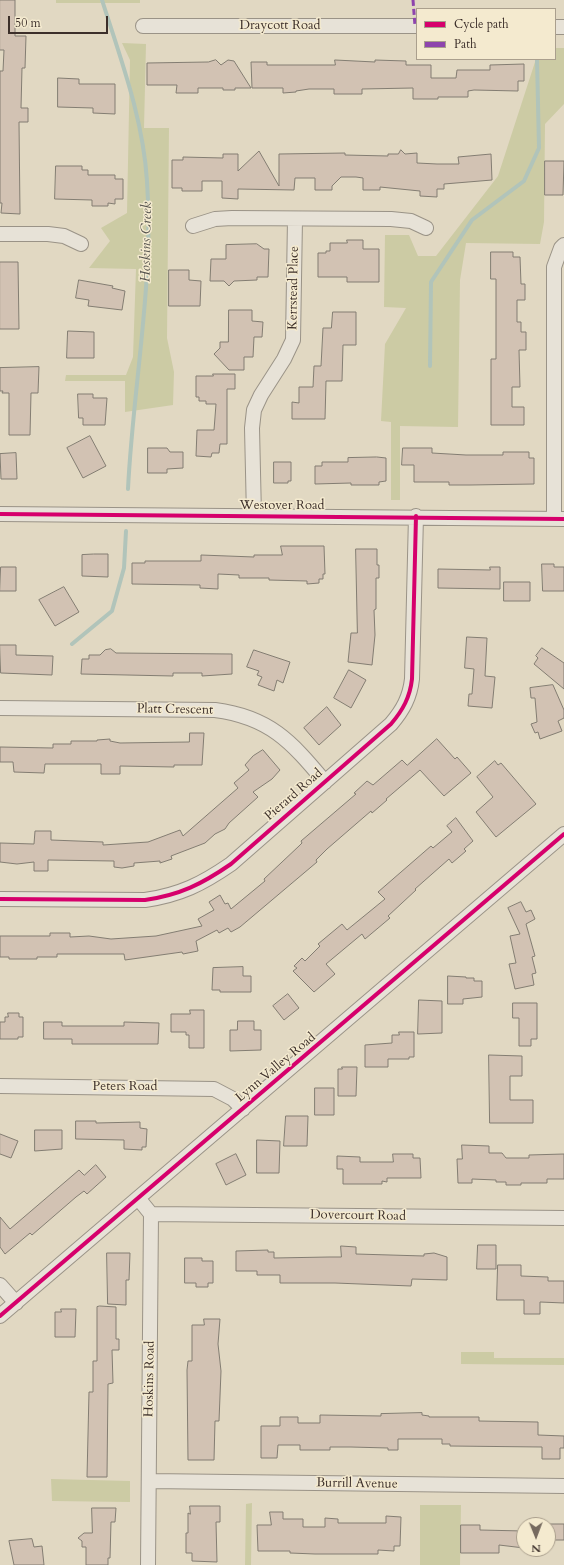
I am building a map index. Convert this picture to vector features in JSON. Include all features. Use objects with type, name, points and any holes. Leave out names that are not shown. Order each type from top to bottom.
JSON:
[{"type":"street","name":"Draycott Road","points":[[143,26],[416,26]]},
{"type":"street","points":[[193,226],[215,219],[295,218],[391,219],[411,221],[426,228]]},
{"type":"street","name":"Kerrstead Place","points":[[254,516],[252,428],[254,410],[293,340],[295,218]]},
{"type":"street","points":[[0,234],[48,234],[64,236],[81,244]]},
{"type":"street","points":[[559,519],[554,267],[561,248],[564,245]]},
{"type":"street","name":"Westover Road","points":[[0,514],[416,516],[559,519]]},
{"type":"street","name":"Pierard Road","points":[[0,899],[145,900],[167,897],[189,890],[211,878],[231,864],[398,716],[410,691],[414,664],[416,516]]},
{"type":"street","name":"Platt Crescent","points":[[0,708],[215,710],[234,712],[261,722],[287,740],[325,782]]},
{"type":"street","name":"Lynn Valley Road","points":[[0,1316],[564,834]]},
{"type":"street","name":"Peters Road","points":[[0,1086],[214,1089],[233,1099],[242,1108]]},
{"type":"street","points":[[138,1198],[151,1214]]},
{"type":"street","name":"Dovercourt Road","points":[[151,1214],[564,1218]]},
{"type":"street","name":"Hoskins Road","points":[[148,1565],[151,1214]]},
{"type":"street","points":[[0,1285],[16,1303]]},
{"type":"street","name":"Burrill Avenue","points":[[149,1481],[564,1486]]},
{"type":"green space","points":[[56,0],[140,0],[140,3],[56,3]]},
{"type":"green space","points":[[122,43],[146,44],[144,128],[169,128],[167,338],[174,372],[173,405],[125,412],[125,381],[65,381],[66,375],[126,375],[133,357],[136,269],[89,268],[110,241],[101,228],[127,213],[130,60]]},
{"type":"green space","points":[[556,48],[564,48],[564,104],[545,124],[544,222],[540,244],[466,243],[460,280],[458,427],[400,426],[400,500],[391,500],[391,422],[381,421],[385,344],[406,308],[384,307],[385,235],[409,235],[418,256],[436,256],[498,176],[536,60],[556,60]]},
{"type":"green space","points":[[461,1352],[494,1352],[494,1358],[564,1358],[564,1365],[461,1364]]},
{"type":"green space","points":[[51,1479],[130,1481],[130,1502],[52,1501]]},
{"type":"green space","points":[[252,1503],[251,1565],[245,1565],[246,1504]]},
{"type":"green space","points":[[420,1505],[461,1505],[460,1565],[420,1565]]},
{"type":"building","points":[[0,0],[15,0],[15,36],[26,36],[25,68],[22,68],[21,108],[28,108],[28,122],[19,122],[20,214],[1,213],[2,203],[0,203],[0,71],[3,71],[4,50],[0,50]]},
{"type":"building","points":[[216,60],[221,65],[228,60],[234,61],[251,88],[223,90],[223,88],[198,88],[198,93],[176,93],[177,85],[147,85],[147,63],[208,62]]},
{"type":"building","points":[[335,60],[375,62],[375,60],[406,61],[406,65],[431,65],[431,78],[456,78],[457,70],[490,70],[490,65],[524,64],[524,81],[518,81],[518,91],[474,90],[468,91],[468,97],[438,97],[438,99],[413,99],[413,88],[362,89],[362,94],[334,94],[334,89],[309,89],[283,93],[283,88],[252,88],[251,62],[267,62],[267,65],[335,65]]},
{"type":"building","points":[[58,78],[79,79],[79,84],[115,84],[115,114],[93,113],[93,108],[58,107]]},
{"type":"building","points":[[401,150],[405,154],[417,153],[417,163],[437,164],[459,164],[458,157],[491,154],[492,180],[444,184],[444,189],[437,189],[437,197],[420,196],[420,191],[380,187],[380,190],[363,190],[363,178],[356,177],[341,177],[332,186],[332,190],[315,190],[315,178],[295,178],[294,190],[238,189],[238,199],[222,198],[222,181],[202,181],[202,191],[182,191],[182,188],[172,188],[172,160],[183,160],[183,157],[223,158],[223,154],[238,154],[238,171],[259,151],[279,186],[279,154],[345,153],[345,155],[388,156],[388,154],[398,154]]},
{"type":"building","points":[[545,161],[564,161],[563,195],[545,195]]},
{"type":"building","points":[[56,166],[82,166],[82,170],[88,170],[88,175],[115,175],[115,179],[123,179],[123,199],[115,199],[115,204],[108,203],[108,206],[92,206],[92,200],[55,199]]},
{"type":"building","points":[[347,240],[363,240],[363,249],[379,249],[379,282],[347,282],[347,277],[318,277],[318,253],[326,253],[326,251],[330,251],[330,243],[347,243]]},
{"type":"building","points":[[257,244],[264,249],[269,249],[268,277],[257,277],[257,280],[234,281],[229,286],[224,281],[210,281],[211,259],[226,259],[226,245]]},
{"type":"building","points":[[491,252],[513,252],[513,257],[520,257],[521,284],[525,284],[525,300],[517,300],[517,322],[521,322],[521,332],[526,332],[526,350],[519,350],[520,387],[512,387],[512,407],[524,407],[524,425],[491,425],[491,359],[496,359],[496,279],[491,279]]},
{"type":"building","points":[[0,262],[18,262],[19,329],[0,329]]},
{"type":"building","points":[[169,270],[189,270],[189,280],[201,281],[200,306],[169,306]]},
{"type":"building","points":[[79,280],[113,286],[112,288],[125,291],[122,310],[88,306],[89,300],[76,298]]},
{"type":"building","points":[[229,310],[252,310],[252,321],[263,322],[262,337],[254,337],[253,357],[244,357],[244,370],[229,370],[214,354],[220,348],[220,342],[228,342]]},
{"type":"building","points":[[333,312],[356,312],[356,345],[343,345],[342,381],[326,381],[325,419],[292,419],[292,402],[299,403],[299,387],[313,387],[314,366],[321,366],[323,328],[331,328]]},
{"type":"building","points":[[68,331],[94,332],[94,358],[67,358]]},
{"type":"building","points":[[39,367],[38,393],[31,393],[30,435],[9,435],[9,393],[2,393],[3,391],[0,391],[0,368]]},
{"type":"building","points":[[213,374],[235,374],[235,389],[227,389],[227,444],[220,444],[219,453],[212,453],[211,457],[196,456],[197,430],[214,430],[216,404],[206,404],[206,401],[199,401],[199,397],[196,397],[196,376],[213,376]]},
{"type":"building","points":[[78,394],[93,394],[93,398],[107,398],[105,425],[83,425],[83,418],[79,418]]},
{"type":"building","points":[[90,436],[106,466],[83,478],[67,448]]},
{"type":"building","points":[[148,448],[167,448],[170,452],[183,452],[183,468],[167,469],[167,473],[148,473]]},
{"type":"building","points":[[403,448],[432,448],[432,453],[466,455],[503,455],[503,452],[529,452],[529,458],[534,458],[534,484],[449,485],[449,482],[414,482],[414,465],[402,465]]},
{"type":"building","points":[[16,453],[17,479],[1,479],[0,454]]},
{"type":"building","points":[[348,458],[386,458],[386,481],[379,482],[379,485],[351,485],[351,483],[315,484],[315,466],[322,466],[322,462],[348,462]]},
{"type":"building","points":[[274,462],[291,462],[291,481],[288,481],[288,483],[274,483]]},
{"type":"building","points":[[281,546],[324,546],[325,574],[323,574],[323,579],[319,579],[319,583],[307,584],[307,581],[269,580],[269,578],[239,578],[239,575],[218,574],[218,589],[200,588],[200,585],[132,584],[132,563],[145,563],[145,561],[201,561],[201,555],[254,557],[254,555],[282,555]]},
{"type":"building","points":[[356,549],[377,549],[379,578],[376,578],[376,609],[374,610],[375,635],[372,665],[348,662],[351,633],[357,633]]},
{"type":"building","points":[[108,554],[108,577],[82,576],[82,555]]},
{"type":"building","points":[[542,564],[554,564],[554,567],[564,567],[564,591],[543,591]]},
{"type":"building","points":[[1,567],[16,567],[16,591],[0,591]]},
{"type":"building","points":[[490,567],[500,567],[500,589],[438,588],[438,569],[490,570]]},
{"type":"building","points":[[504,582],[530,582],[530,601],[504,601]]},
{"type":"building","points":[[64,587],[79,612],[55,626],[39,600]]},
{"type":"building","points":[[467,637],[487,638],[485,676],[495,677],[492,708],[468,706],[469,694],[472,694],[474,669],[465,668]]},
{"type":"building","points":[[0,645],[16,645],[16,655],[53,656],[52,675],[1,673]]},
{"type":"building","points":[[542,648],[564,663],[564,689],[534,664],[538,658],[536,656]]},
{"type":"building","points":[[111,649],[116,653],[232,654],[232,674],[202,676],[202,673],[173,673],[173,676],[81,674],[82,659],[89,659],[89,655],[100,655],[105,650]]},
{"type":"building","points":[[254,650],[290,662],[283,683],[277,680],[274,691],[258,685],[262,677],[257,675],[259,671],[247,667]]},
{"type":"building","points":[[349,670],[366,680],[351,708],[334,698]]},
{"type":"building","points":[[553,685],[564,710],[564,718],[558,721],[562,731],[540,739],[538,732],[535,733],[531,724],[537,722],[535,698],[531,698],[530,688]]},
{"type":"building","points":[[327,707],[341,725],[319,745],[304,728]]},
{"type":"building","points":[[190,733],[204,733],[202,765],[174,765],[174,767],[120,766],[120,774],[101,774],[101,764],[45,764],[44,773],[14,772],[13,762],[0,762],[0,747],[53,748],[53,744],[71,744],[71,741],[97,741],[110,739],[110,741],[120,743],[189,742]]},
{"type":"building","points":[[437,739],[455,759],[457,757],[471,773],[444,796],[420,770],[372,813],[371,811],[327,849],[316,860],[317,862],[240,927],[231,932],[228,928],[219,933],[217,930],[196,941],[198,951],[125,960],[124,954],[57,954],[57,957],[37,957],[37,959],[9,959],[9,957],[0,957],[0,936],[50,936],[50,933],[70,933],[70,937],[89,936],[111,939],[156,936],[202,926],[198,919],[214,910],[209,902],[220,895],[225,904],[228,903],[231,909],[265,881],[264,879],[302,843],[301,841],[356,794],[354,793],[367,781],[373,785],[402,760],[407,765]]},
{"type":"building","points":[[263,750],[280,770],[272,779],[253,792],[258,797],[229,823],[225,829],[215,834],[205,843],[171,856],[172,859],[160,863],[160,861],[134,863],[134,866],[122,868],[114,867],[114,861],[48,860],[48,871],[34,871],[34,862],[17,864],[0,862],[0,843],[34,844],[35,831],[51,831],[51,840],[103,842],[103,845],[148,842],[180,830],[183,836],[238,788],[234,783],[249,770],[245,765],[253,756]]},
{"type":"building","points":[[495,761],[498,765],[501,763],[536,804],[496,837],[476,812],[493,797],[477,777]]},
{"type":"building","points":[[456,818],[473,841],[464,849],[466,851],[452,863],[449,859],[415,889],[416,890],[388,916],[390,918],[365,939],[362,934],[326,964],[335,974],[314,992],[293,971],[297,968],[294,966],[302,958],[305,961],[320,946],[318,944],[342,924],[347,930],[385,899],[378,892],[431,846],[433,848],[452,832],[447,826]]},
{"type":"building","points":[[521,902],[526,912],[531,910],[535,919],[526,924],[535,956],[532,957],[536,973],[532,974],[534,985],[515,989],[509,964],[516,963],[510,936],[520,934],[508,908]]},
{"type":"building","points":[[243,967],[243,976],[251,976],[251,992],[220,992],[220,990],[212,990],[213,968]]},
{"type":"building","points":[[448,976],[474,978],[474,981],[482,981],[482,997],[463,999],[463,1004],[448,1004]]},
{"type":"building","points":[[288,994],[299,1008],[284,1020],[273,1006]]},
{"type":"building","points":[[419,1000],[442,1001],[442,1033],[418,1034]]},
{"type":"building","points":[[513,1003],[537,1003],[537,1039],[531,1039],[531,1046],[519,1046],[519,1018],[513,1018]]},
{"type":"building","points":[[190,1010],[204,1010],[204,1048],[189,1048],[189,1035],[186,1035],[186,1032],[171,1032],[171,1014],[190,1014]]},
{"type":"building","points":[[8,1013],[19,1013],[19,1017],[23,1017],[23,1037],[18,1037],[18,1039],[0,1039],[0,1022],[5,1022],[5,1017],[8,1017]]},
{"type":"building","points":[[238,1021],[254,1021],[254,1030],[261,1030],[261,1050],[230,1051],[230,1030],[237,1030]]},
{"type":"building","points":[[44,1022],[62,1022],[62,1026],[124,1026],[124,1022],[159,1023],[158,1044],[72,1044],[72,1039],[44,1039]]},
{"type":"building","points":[[399,1032],[414,1032],[414,1057],[409,1057],[409,1059],[388,1059],[388,1067],[365,1067],[365,1045],[392,1043],[392,1035],[399,1035]]},
{"type":"building","points":[[489,1055],[522,1056],[522,1076],[510,1076],[510,1100],[533,1100],[533,1123],[490,1123]]},
{"type":"building","points":[[342,1067],[357,1067],[356,1096],[338,1096],[338,1069],[342,1069]]},
{"type":"building","points":[[315,1088],[334,1088],[334,1115],[315,1115]]},
{"type":"building","points":[[286,1116],[308,1116],[307,1146],[284,1146]]},
{"type":"building","points":[[76,1121],[96,1121],[96,1123],[140,1122],[140,1128],[147,1129],[146,1147],[142,1147],[142,1150],[124,1149],[124,1140],[76,1139]]},
{"type":"building","points":[[35,1130],[62,1130],[62,1149],[35,1151]]},
{"type":"building","points":[[0,1134],[18,1141],[11,1158],[0,1154]]},
{"type":"building","points":[[257,1140],[280,1141],[279,1173],[257,1173]]},
{"type":"building","points":[[462,1145],[489,1146],[489,1153],[502,1153],[506,1158],[529,1158],[529,1155],[564,1154],[564,1179],[547,1179],[547,1183],[521,1183],[521,1185],[506,1185],[506,1182],[496,1182],[496,1180],[472,1179],[472,1183],[458,1183],[457,1159],[462,1159]]},
{"type":"building","points":[[236,1154],[246,1175],[226,1185],[216,1164]]},
{"type":"building","points":[[393,1154],[413,1154],[413,1158],[420,1158],[421,1178],[387,1178],[387,1182],[382,1181],[382,1184],[343,1184],[343,1169],[337,1169],[337,1156],[360,1157],[360,1162],[393,1162]]},
{"type":"building","points":[[96,1165],[106,1177],[87,1194],[84,1191],[76,1197],[32,1235],[30,1233],[5,1254],[0,1247],[0,1217],[10,1229],[79,1170],[84,1175]]},
{"type":"building","points":[[478,1245],[496,1245],[496,1269],[477,1269]]},
{"type":"building","points":[[341,1246],[356,1247],[356,1254],[424,1256],[424,1254],[434,1253],[447,1257],[447,1280],[412,1279],[411,1286],[335,1283],[280,1283],[280,1275],[257,1275],[257,1271],[236,1271],[236,1251],[268,1250],[268,1252],[274,1252],[274,1258],[341,1257]]},
{"type":"building","points":[[107,1253],[130,1253],[129,1280],[126,1280],[126,1305],[108,1304]]},
{"type":"building","points":[[185,1258],[202,1258],[202,1261],[213,1261],[213,1283],[208,1283],[208,1287],[196,1287],[196,1283],[185,1283]]},
{"type":"building","points":[[498,1265],[521,1265],[521,1276],[548,1277],[548,1281],[564,1281],[564,1303],[540,1302],[540,1314],[524,1314],[524,1300],[497,1300]]},
{"type":"building","points":[[97,1307],[116,1307],[116,1339],[119,1339],[119,1350],[112,1350],[113,1383],[108,1384],[107,1477],[87,1477],[89,1392],[93,1392],[93,1361],[97,1361]]},
{"type":"building","points":[[61,1309],[76,1309],[75,1337],[55,1337],[55,1312],[61,1312]]},
{"type":"building","points":[[204,1319],[220,1319],[218,1344],[221,1371],[219,1421],[215,1421],[214,1460],[188,1460],[187,1370],[188,1361],[192,1361],[192,1325],[204,1325]]},
{"type":"building","points":[[422,1413],[422,1415],[429,1417],[479,1417],[479,1421],[538,1422],[538,1435],[564,1436],[564,1448],[560,1448],[560,1459],[542,1459],[542,1447],[450,1446],[450,1444],[442,1444],[442,1439],[398,1439],[398,1450],[388,1450],[388,1448],[330,1447],[330,1450],[300,1450],[300,1445],[278,1445],[277,1458],[261,1458],[261,1426],[280,1426],[280,1417],[298,1417],[298,1423],[320,1423],[320,1415],[381,1416],[381,1414]]},
{"type":"building","points":[[190,1506],[220,1506],[220,1522],[216,1522],[217,1562],[192,1561],[192,1553],[186,1553],[186,1533],[188,1533],[188,1513],[190,1514]]},
{"type":"building","points":[[92,1508],[116,1508],[115,1522],[111,1522],[110,1558],[108,1558],[108,1565],[86,1565],[86,1547],[82,1547],[82,1541],[78,1538],[84,1533],[92,1533]]},
{"type":"building","points":[[270,1512],[283,1512],[283,1519],[303,1519],[303,1527],[325,1527],[325,1518],[338,1519],[338,1523],[386,1523],[386,1516],[401,1517],[400,1546],[394,1546],[394,1551],[378,1550],[378,1554],[315,1554],[290,1553],[290,1551],[258,1551],[257,1525],[271,1525]]},
{"type":"building","points":[[556,1524],[564,1524],[564,1540],[556,1540]]},
{"type":"building","points":[[461,1525],[480,1525],[480,1530],[516,1531],[516,1547],[499,1545],[499,1553],[461,1553]]},
{"type":"building","points":[[32,1539],[34,1547],[42,1546],[44,1565],[14,1565],[9,1541]]},
{"type":"waterway","name":"Hoskins Creek","points":[[102,0],[124,67],[136,112],[145,158],[147,181],[148,258],[128,489]]},
{"type":"waterway","points":[[430,366],[431,282],[472,220],[524,181],[539,148],[537,60]]},
{"type":"waterway","name":"Hoskins Creek","points":[[72,644],[112,611],[124,568],[126,531]]},
{"type":"marked path","points":[[413,0],[415,26]]},
{"type":"cycle path","points":[[0,514],[564,519]]},
{"type":"cycle path","points":[[0,899],[145,900],[158,898],[190,888],[231,864],[391,724],[405,703],[410,692],[412,679],[416,516]]},
{"type":"cycle path","points":[[0,1316],[564,834]]}]
